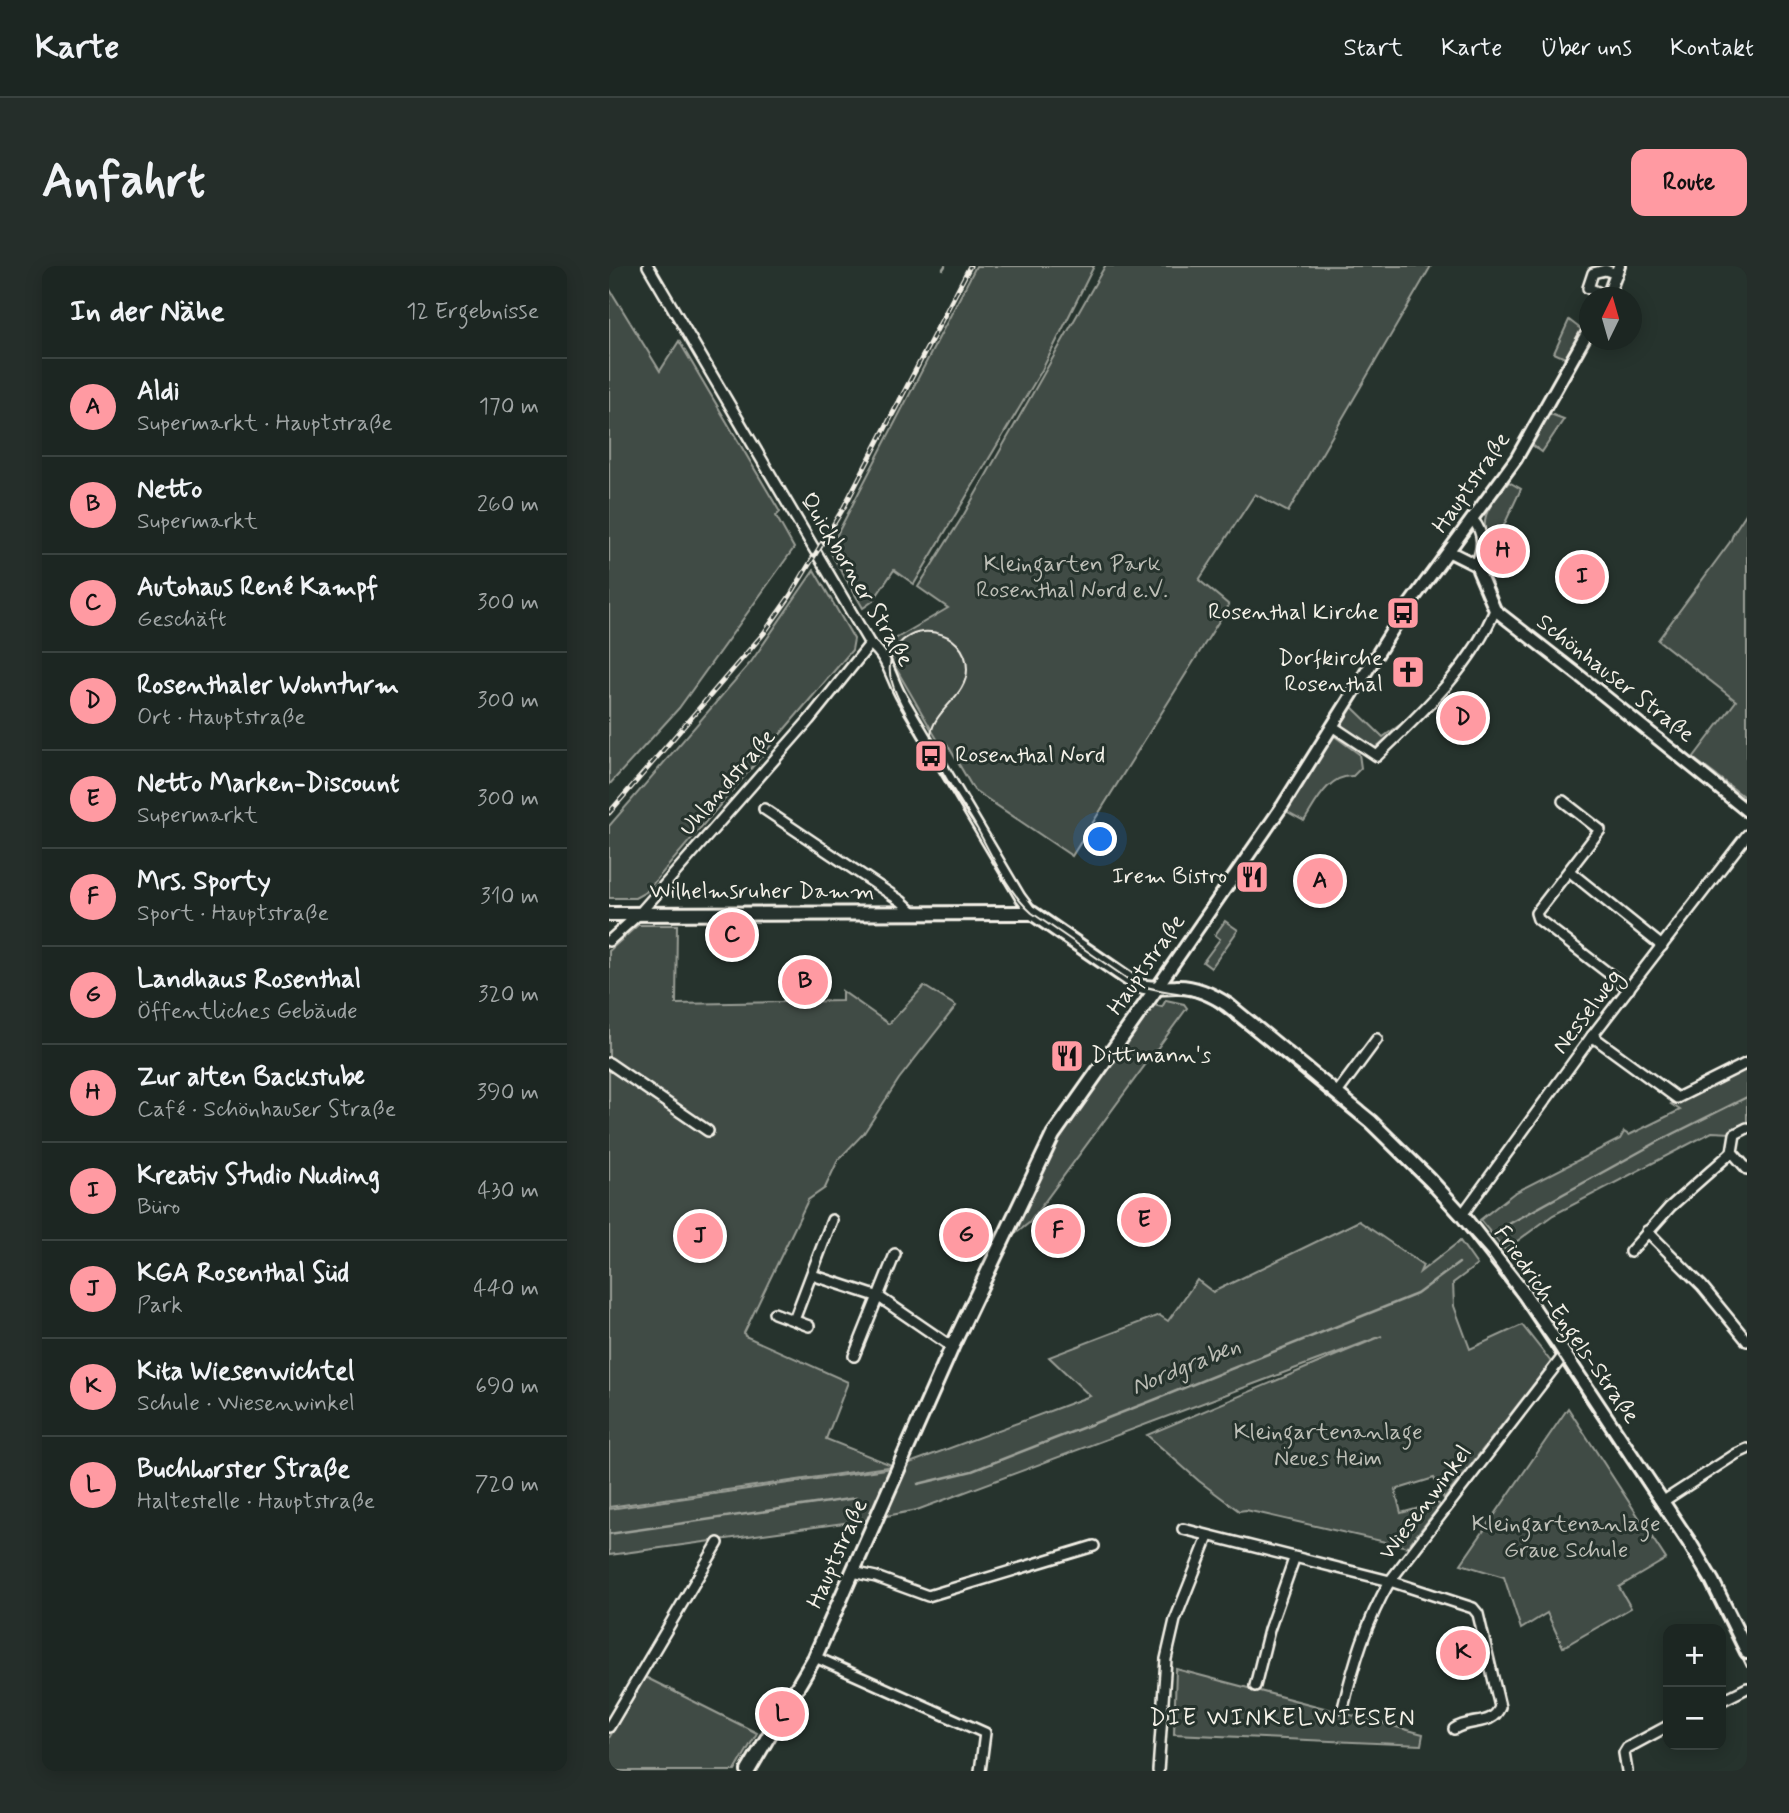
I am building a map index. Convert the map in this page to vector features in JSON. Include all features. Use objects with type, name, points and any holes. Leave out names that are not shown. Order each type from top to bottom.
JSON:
[{"type":"main road","name":"Wilhelmsruher Damm","points":[[609,914],[1032,913]]},
{"type":"main road","points":[[1032,913],[1137,985],[1156,989]]},
{"type":"main road","name":"Friedrich-Engels-Straße","points":[[1156,989],[1184,987],[1215,996],[1337,1093],[1410,1159],[1462,1215],[1511,1276],[1662,1502],[1707,1571],[1747,1651]]},
{"type":"main road","name":"Hauptstraße","points":[[748,1771],[815,1657],[952,1347],[1053,1135],[1156,989]]},
{"type":"street","name":"Quickborner Straße","points":[[648,266],[870,643],[886,662],[902,699],[1022,901],[1032,913]]},
{"type":"street","points":[[1588,287],[1593,273],[1618,270],[1611,287]]},
{"type":"street","name":"Hauptstraße","points":[[1156,989],[1283,805],[1403,613],[1450,552],[1526,444],[1579,348]]},
{"type":"street","name":"Schönhauser Straße","points":[[1473,520],[1482,536],[1477,568],[1495,610],[1747,811]]},
{"type":"street","points":[[1450,552],[1477,568]]},
{"type":"street","points":[[1332,726],[1377,757],[1454,677],[1485,634],[1495,610]]},
{"type":"street","name":"Uhlandstraße","points":[[609,941],[639,914],[809,720],[870,643]]},
{"type":"street","points":[[1563,801],[1601,830],[1536,914],[1538,919],[1629,989]]},
{"type":"street","name":"Wilhelmsruher Damm","points":[[764,809],[901,901],[914,913]]},
{"type":"street","name":"Nesselweg","points":[[1462,1215],[1593,1036],[1747,835]]},
{"type":"street","points":[[1569,871],[1663,946]]},
{"type":"street","points":[[1593,1036],[1677,1098],[1747,1063]]},
{"type":"street","points":[[1337,1093],[1377,1039]]},
{"type":"street","points":[[609,1063],[708,1131]]},
{"type":"street","points":[[1630,1252],[1647,1231],[1732,1152],[1735,1134],[1747,1128]]},
{"type":"street","points":[[1732,1152],[1747,1168]]},
{"type":"street","points":[[794,1320],[832,1220]]},
{"type":"street","points":[[1647,1231],[1702,1286],[1747,1341]]},
{"type":"street","points":[[854,1356],[895,1254]]},
{"type":"street","points":[[812,1275],[879,1297],[952,1347]]},
{"type":"street","points":[[774,1313],[809,1326]]},
{"type":"street","name":"Wiesenwinkel","points":[[1454,1729],[1461,1724],[1487,1721],[1496,1715],[1500,1707],[1478,1614],[1464,1604],[1390,1581],[1564,1354]]},
{"type":"street","points":[[1662,1502],[1736,1454],[1747,1450]]},
{"type":"street","points":[[1183,1529],[1390,1581],[1373,1610],[1356,1656],[1343,1708]]},
{"type":"street","points":[[1158,1771],[1166,1660],[1178,1611],[1207,1537]]},
{"type":"street","points":[[609,1727],[718,1543]]},
{"type":"street","points":[[853,1572],[876,1577],[928,1596],[1094,1546]]},
{"type":"street","points":[[1255,1686],[1269,1630],[1294,1559]]},
{"type":"street","points":[[815,1657],[985,1733],[980,1771]]},
{"type":"street","points":[[1726,1698],[1747,1688]]},
{"type":"street","points":[[1627,1771],[1627,1748],[1663,1729]]},
{"type":"green space","points":[[976,266],[1094,266],[1042,370],[914,584],[894,570],[873,601],[863,608],[829,550]]},
{"type":"green space","name":"Kleingarten Park Rosenthal Nord e.V.","points":[[1105,266],[1431,266],[1288,512],[1255,494],[1199,580],[1229,605],[1072,856],[974,790],[947,744],[940,744],[883,646],[948,608],[918,587],[963,516]]},
{"type":"green space","points":[[609,288],[660,371],[679,341],[780,512],[776,516],[794,548],[679,708],[609,785]]},
{"type":"green space","points":[[1569,320],[1579,328],[1579,335],[1565,358],[1554,353]]},
{"type":"green space","points":[[1550,414],[1564,419],[1542,452],[1532,445]]},
{"type":"green space","points":[[1509,482],[1521,489],[1491,553],[1487,551],[1486,517],[1490,506]]},
{"type":"green space","points":[[1747,512],[1747,799],[1693,758],[1736,701],[1658,640],[1730,542]]},
{"type":"green space","points":[[814,570],[854,639],[852,650],[646,892],[635,898],[609,898],[609,826],[751,662]]},
{"type":"green space","points":[[1351,706],[1383,737],[1415,714],[1375,748],[1339,723]]},
{"type":"green space","points":[[1333,735],[1359,754],[1361,768],[1353,776],[1336,780],[1330,785],[1304,821],[1284,810]]},
{"type":"green space","points":[[1225,921],[1238,930],[1211,968],[1203,962],[1220,939],[1215,935]]},
{"type":"green space","points":[[638,925],[677,925],[676,1004],[842,1001],[842,991],[889,1024],[924,986],[956,1006],[899,1079],[864,1133],[838,1160],[825,1188],[808,1200],[744,1333],[745,1336],[848,1382],[826,1439],[894,1466],[609,1507],[609,951]]},
{"type":"green space","points":[[1166,1000],[1184,1004],[1187,1008],[1029,1223],[1010,1238],[1055,1142],[1154,1005],[1162,1007]]},
{"type":"green space","points":[[1747,1066],[1747,1125],[1732,1133],[1712,1132],[1553,1215],[1505,1250],[1480,1220],[1514,1193],[1620,1139],[1624,1132],[1629,1135],[1680,1110],[1671,1104]]},
{"type":"green space","name":"Kleingartenanlage Neues Heim","points":[[1359,1221],[1423,1265],[1420,1272],[1460,1241],[1477,1265],[1453,1283],[1454,1306],[1470,1349],[1522,1325],[1551,1362],[1444,1499],[1434,1478],[1395,1490],[1401,1513],[1438,1503],[1440,1506],[1407,1547],[1246,1510],[1239,1511],[1199,1481],[1147,1435],[1382,1336],[917,1510],[866,1520],[609,1555],[609,1509],[899,1467],[1090,1396],[1049,1357],[1159,1315],[1168,1321],[1197,1280],[1213,1292]]},
{"type":"green space","name":"Kleingartenanlage Graue Schule","points":[[1568,1408],[1666,1559],[1619,1587],[1631,1608],[1563,1647],[1547,1613],[1521,1629],[1504,1577],[1461,1564]]},
{"type":"green space","points":[[1176,1669],[1423,1734],[1421,1745],[1174,1734]]},
{"type":"green space","points":[[645,1677],[757,1733],[735,1771],[609,1771],[609,1738]]},
{"type":"waterway","name":"Nordgraben","points":[[1498,1230],[1661,1140],[1747,1097]]},
{"type":"waterway","name":"Nordgraben","points":[[918,1484],[972,1471],[1417,1294],[1459,1263]]},
{"type":"waterway","name":"Nordgraben","points":[[609,1534],[856,1498]]},
{"type":"tram line","points":[[978,830],[970,818],[954,795],[925,747],[894,689],[890,673],[892,656],[899,644],[922,632],[935,632],[947,637],[957,644],[964,655],[967,669],[965,680],[955,698],[935,722],[931,743],[943,772],[974,823],[980,835],[1000,871],[1014,893],[1032,913],[1132,982],[1153,989],[1194,996],[1213,1005],[1365,1126],[1426,1186],[1489,1257],[1552,1346],[1706,1583],[1747,1667]]},
{"type":"railway","points":[[609,813],[764,633],[790,596],[844,507],[970,266]]},
{"type":"place","name":"Zur alten Backstube","points":[[1503,551]]},
{"type":"place","name":"Kreativ Studio Nuding","points":[[1582,577]]},
{"type":"place","name":"Rosenthal Kirche","points":[[1403,613]]},
{"type":"place","name":"Dorfkirche Rosenthal","points":[[1408,672]]},
{"type":"place","name":"Rosenthaler Wohnturm","points":[[1463,718]]},
{"type":"place","name":"Rosenthal Nord","points":[[931,756]]},
{"type":"place","name":"Irem Bistro","points":[[1252,877]]},
{"type":"place","name":"Aldi","points":[[1320,881]]},
{"type":"place","name":"Autohaus René Kampf","points":[[732,935]]},
{"type":"place","name":"Netto","points":[[805,982]]},
{"type":"place","name":"Dittmann's","points":[[1067,1056]]},
{"type":"place","name":"Netto Marken-Discount","points":[[1144,1220]]},
{"type":"place","name":"Mrs. Sporty","points":[[1058,1231]]},
{"type":"place","name":"Landhaus Rosenthal","points":[[966,1235]]},
{"type":"place","name":"KGA Rosenthal Süd","points":[[700,1236]]},
{"type":"place","name":"Kita Wiesenwichtel","points":[[1463,1653]]},
{"type":"place","name":"Buchhorster Straße","points":[[782,1714]]},
{"type":"district","name":"DIE WINKELWIESEN","points":[[1283,1718]]}]
